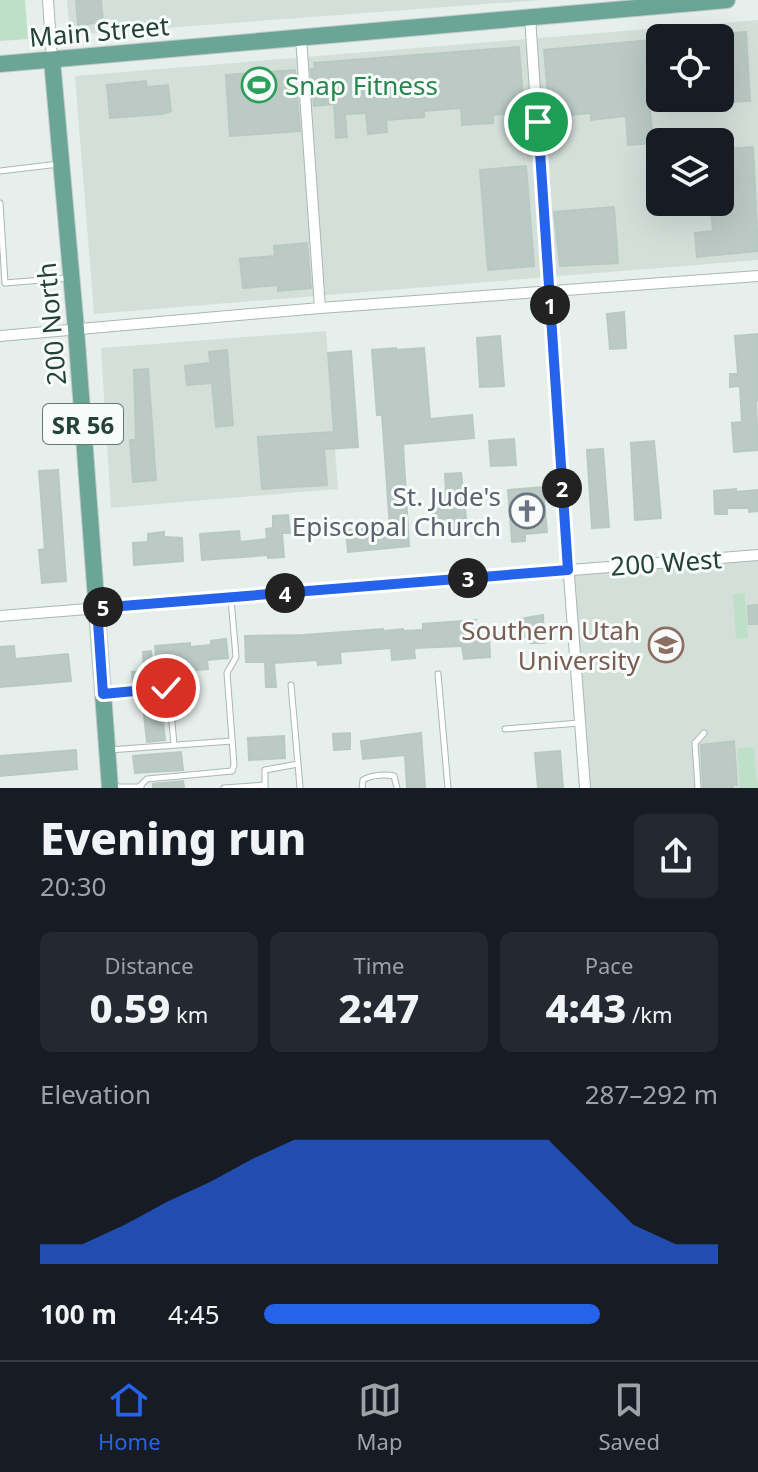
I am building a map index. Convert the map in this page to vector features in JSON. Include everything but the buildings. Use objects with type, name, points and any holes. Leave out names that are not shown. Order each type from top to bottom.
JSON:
[{"type":"main road","name":"Main Street","points":[[0,64],[727,0]]},
{"type":"main road","name":"200 North","points":[[52,60],[72,277],[110,788]]},
{"type":"street","name":"200 North","points":[[48,0],[52,60]]},
{"type":"street","points":[[530,17],[585,788]]},
{"type":"street","points":[[301,37],[320,308]]},
{"type":"street","points":[[0,336],[320,308],[758,276]]},
{"type":"street","name":"200 West","points":[[0,616],[758,555]]},
{"type":"lane","points":[[0,171],[62,164]]},
{"type":"lane","points":[[0,203],[5,283],[72,277]]},
{"type":"lane","points":[[110,788],[141,787],[147,779],[232,771],[227,673],[236,657],[231,597]]},
{"type":"lane","points":[[438,674],[448,788]]},
{"type":"lane","points":[[291,685],[300,788]]},
{"type":"lane","points":[[103,694],[169,689],[174,745]]},
{"type":"lane","points":[[505,729],[580,723]]},
{"type":"lane","points":[[698,788],[695,743],[704,733]]},
{"type":"lane","points":[[108,750],[232,741]]},
{"type":"lane","points":[[224,788],[265,786],[264,775],[269,767],[298,764]]},
{"type":"lane","points":[[362,788],[363,780],[367,777],[389,775],[394,776],[397,788]]},
{"type":"shaded area","points":[[67,0],[542,0],[70,35]]},
{"type":"shaded area","points":[[758,20],[758,260],[94,314],[75,76],[646,29],[646,112],[734,112],[734,24],[709,24]]},
{"type":"shaded area","points":[[326,331],[338,489],[111,508],[101,348]]},
{"type":"shaded area","name":"Southern Utah University","points":[[758,555],[758,788],[585,788],[568,570]]},
{"type":"green space","points":[[0,0],[25,0],[28,39],[0,41]]},
{"type":"green space","points":[[745,593],[748,638],[736,639],[733,594]]},
{"type":"green space","points":[[753,747],[758,788],[740,788],[737,750]]},
{"type":"place","name":"Snap Fitness","points":[[259,85]]},
{"type":"place","name":"St. Jude's Episcopal Church","points":[[527,511]]},
{"type":"place","name":"Southern Utah University","points":[[666,645]]},
{"type":"route","points":[[166,688],[103,694],[97,608],[568,570],[538,122]]}]
